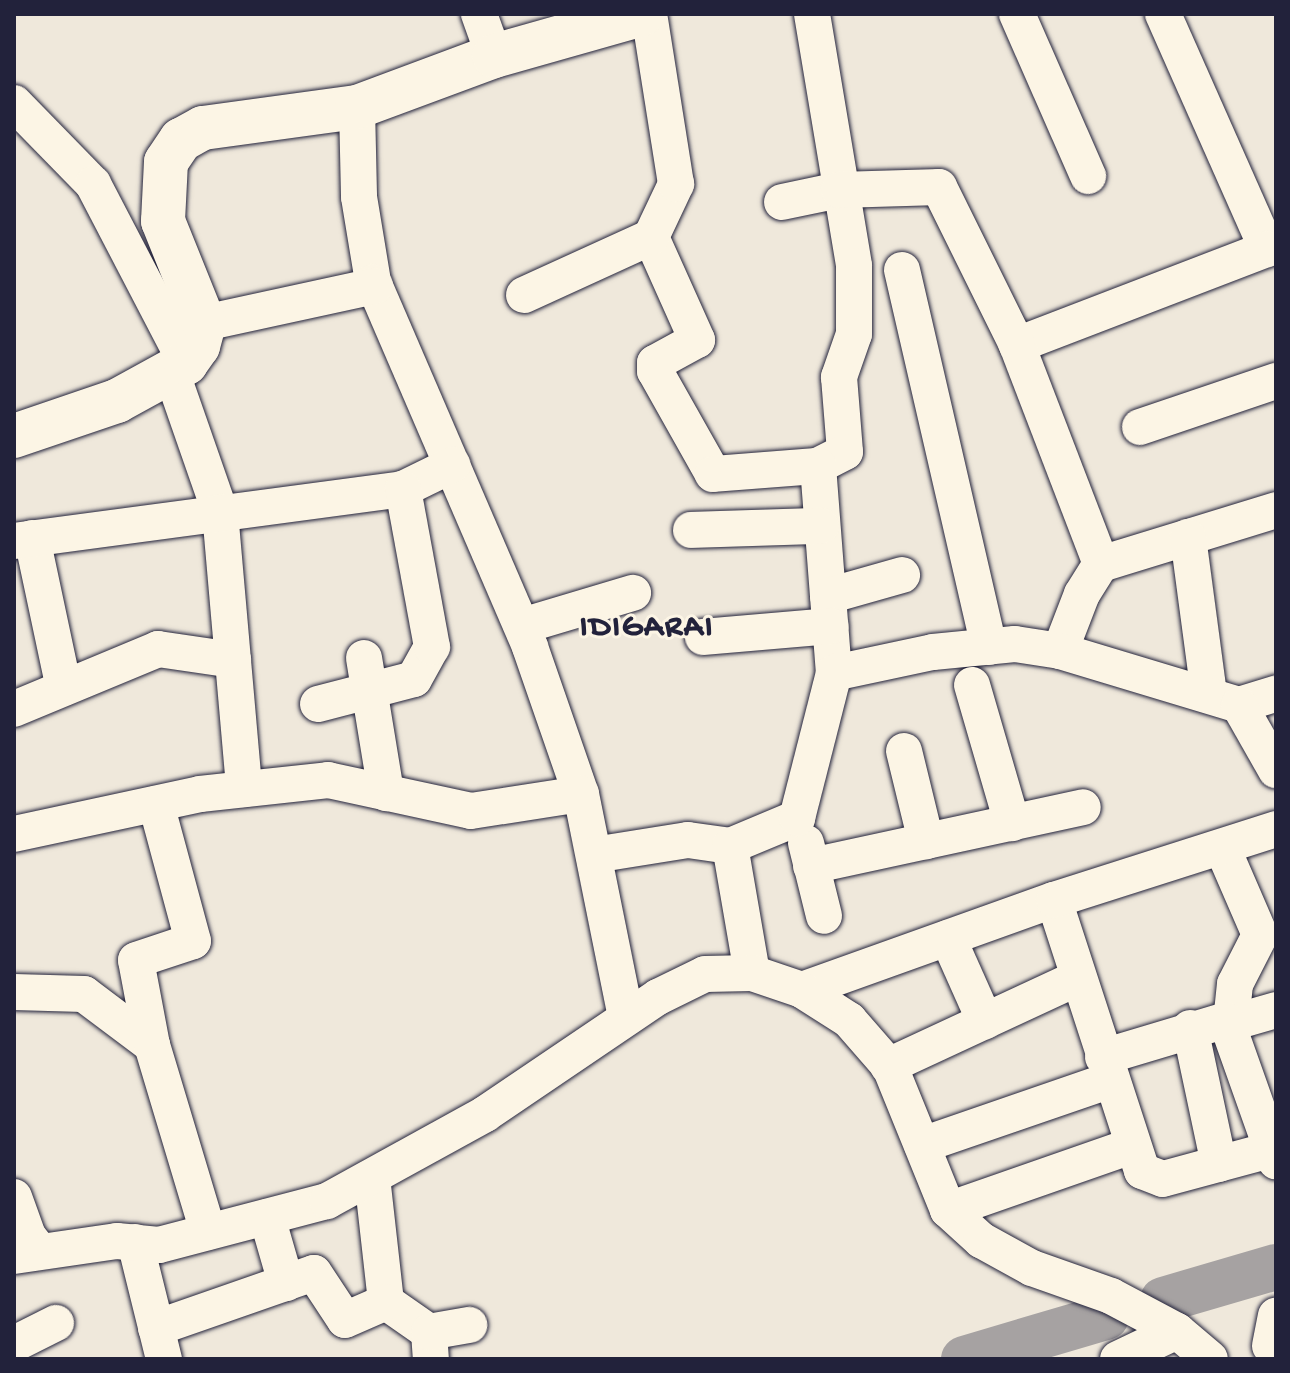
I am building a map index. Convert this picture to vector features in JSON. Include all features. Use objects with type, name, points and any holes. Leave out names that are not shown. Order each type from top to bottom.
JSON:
[{"type":"main road","points":[[14,436],[117,401],[178,367],[204,323],[163,221],[166,162],[173,151],[203,128],[357,107],[494,56],[642,14]]},
{"type":"street","points":[[479,14],[494,56]]},
{"type":"street","points":[[524,295],[651,237],[676,184],[649,14]]},
{"type":"street","points":[[651,237],[697,340],[655,363],[655,371],[713,474],[818,466],[845,452],[839,377],[854,334],[854,266],[812,14]]},
{"type":"street","points":[[1017,14],[1088,176]]},
{"type":"street","points":[[1017,345],[1271,263],[1163,14]]},
{"type":"street","points":[[14,104],[93,184],[178,367],[220,512],[244,789]]},
{"type":"street","points":[[357,107],[359,197],[375,286],[522,626],[581,794],[626,1018]]},
{"type":"street","points":[[782,202],[839,190],[939,187],[1017,345],[1101,564]]},
{"type":"street","points":[[902,270],[989,647]]},
{"type":"street","points":[[204,323],[375,286]]},
{"type":"street","points":[[1140,427],[1276,381]]},
{"type":"street","points":[[64,688],[23,540],[403,489],[452,465]]},
{"type":"street","points":[[818,466],[834,673],[799,814],[824,916]]},
{"type":"street","points":[[318,704],[366,674],[414,679],[432,647],[403,489]]},
{"type":"street","points":[[1060,651],[1082,594],[1101,564],[1276,510]]},
{"type":"street","points":[[691,530],[821,526]]},
{"type":"street","points":[[1188,537],[1224,699],[1276,770]]},
{"type":"street","points":[[703,637],[830,611],[902,575]]},
{"type":"street","points":[[522,626],[633,593]]},
{"type":"street","points":[[834,673],[1015,644],[1060,651],[1224,699],[1276,694]]},
{"type":"street","points":[[14,709],[158,649],[233,660]]},
{"type":"street","points":[[366,674],[386,793]]},
{"type":"street","points":[[972,685],[1012,823]]},
{"type":"street","points":[[904,751],[926,841]]},
{"type":"street","points":[[14,834],[156,804],[244,789],[328,780],[471,811],[581,794]]},
{"type":"street","points":[[156,804],[193,941],[136,960],[152,1045],[208,1232]]},
{"type":"street","points":[[811,866],[1083,807]]},
{"type":"street","points":[[594,855],[688,840],[730,846],[799,814]]},
{"type":"street","points":[[802,990],[1054,900],[1276,829]]},
{"type":"street","points":[[730,846],[752,973]]},
{"type":"street","points":[[1054,900],[1139,1168],[1155,1179],[1259,1153],[1273,1153],[1231,1023],[1235,984],[1268,932],[1222,847]]},
{"type":"street","points":[[948,938],[985,1021]]},
{"type":"street","points":[[14,1197],[28,1236],[26,1253],[135,1242],[159,1245],[327,1201],[485,1114],[626,1018],[705,974],[752,973],[802,990],[849,1020],[888,1066],[948,1210],[981,1240],[1032,1268],[1111,1296],[1177,1331],[1210,1359]]},
{"type":"street","points":[[888,1066],[1078,978]]},
{"type":"street","points":[[14,992],[84,994],[152,1045]]},
{"type":"street","points":[[922,1145],[1107,1069],[1190,1028],[1218,1019],[1231,1023],[1276,1010]]},
{"type":"street","points":[[1190,1028],[1219,1164]]},
{"type":"street","points":[[948,1210],[1132,1146]]},
{"type":"street","points":[[372,1177],[386,1302],[430,1345],[469,1325]]},
{"type":"street","points":[[267,1217],[286,1283]]},
{"type":"street","points":[[135,1242],[160,1343],[286,1283],[314,1273],[345,1320],[386,1302]]},
{"type":"street","points":[[14,1344],[56,1323]]},
{"type":"street","points":[[1118,1359],[1177,1331]]},
{"type":"waterway","points":[[1163,1300],[1276,1267]]},
{"type":"waterway","points":[[964,1359],[1106,1317]]},
{"type":"district","name":"IDIGARAI","points":[[647,628]]}]
